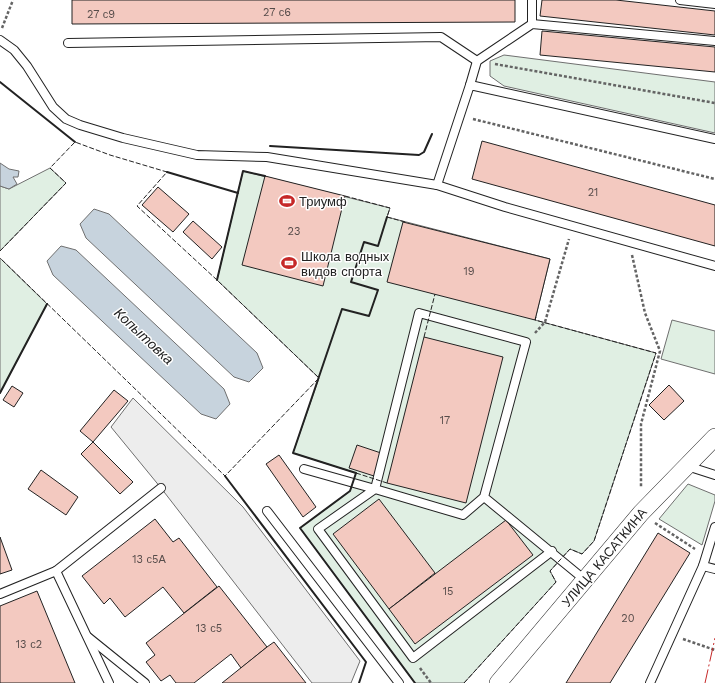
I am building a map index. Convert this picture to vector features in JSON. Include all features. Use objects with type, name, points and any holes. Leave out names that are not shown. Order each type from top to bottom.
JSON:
[{"type":"street","name":"УЛИЦА КАСАТКИНА","points":[[498,683],[641,513],[686,465],[715,437]]},
{"type":"lane","points":[[532,0],[532,24]]},
{"type":"lane","points":[[680,0],[715,4]]},
{"type":"lane","points":[[437,185],[477,61],[532,24],[715,41]]},
{"type":"lane","points":[[68,43],[441,37],[477,61]]},
{"type":"lane","points":[[0,40],[14,50],[27,66],[53,107],[66,119],[80,125],[123,138],[197,156],[267,157],[437,185],[573,226],[715,266]]},
{"type":"lane","points":[[470,85],[715,139]]},
{"type":"lane","points":[[304,469],[375,488],[463,515],[484,497],[526,342],[419,313],[375,488],[318,529],[413,658],[552,551]]},
{"type":"lane","points":[[686,465],[715,475]]},
{"type":"lane","points":[[0,594],[56,571],[161,488]]},
{"type":"lane","points":[[484,497],[552,551],[585,580]]},
{"type":"lane","points":[[267,511],[399,683]]},
{"type":"lane","points":[[650,683],[703,566],[715,527]]},
{"type":"lane","points":[[703,566],[715,569]]},
{"type":"lane","points":[[56,571],[109,683]]},
{"type":"lane","points":[[86,635],[145,683]]},
{"type":"path","points":[[0,34],[13,0]]},
{"type":"path","points":[[477,61],[715,103]]},
{"type":"path","points":[[460,116],[715,179]]},
{"type":"path","points":[[545,322],[573,226]]},
{"type":"path","points":[[629,242],[645,313],[660,351],[641,424],[641,513]]},
{"type":"path","points":[[671,635],[715,650]]},
{"type":"path","points":[[413,658],[431,683]]},
{"type":"green space","points":[[504,55],[715,82],[715,133],[504,86],[490,76],[490,61]]},
{"type":"green space","points":[[50,168],[66,183],[0,251],[0,186],[9,189]]},
{"type":"green space","points":[[243,171],[390,208],[387,217],[550,259],[535,320],[656,353],[594,541],[582,554],[570,549],[550,571],[556,582],[464,683],[415,683],[300,528],[350,491],[356,473],[293,453],[319,378],[217,280]]},
{"type":"green space","points":[[0,258],[47,304],[0,393]]},
{"type":"green space","points":[[672,320],[715,331],[715,374],[661,359]]},
{"type":"green space","points":[[688,484],[715,495],[715,501],[702,545],[659,519]]},
{"type":"shaded area","points":[[133,398],[243,507],[360,661],[351,683],[312,683],[161,488],[111,427]]},
{"type":"water","points":[[0,163],[9,169],[19,171],[18,177],[13,177],[17,184],[9,189],[0,186]]},
{"type":"water","points":[[94,209],[109,214],[257,353],[263,368],[249,382],[234,377],[86,238],[80,224]]},
{"type":"water","name":"Копытовка","points":[[61,246],[76,250],[224,389],[230,404],[216,419],[201,414],[53,275],[47,261]]},
{"type":"building","points":[[72,0],[515,0],[515,22],[72,24]]},
{"type":"building","points":[[542,0],[616,0],[715,11],[715,35],[540,16]]},
{"type":"building","points":[[542,31],[715,47],[715,72],[540,55]]},
{"type":"building","points":[[482,141],[715,205],[715,246],[472,179]]},
{"type":"building","points":[[265,176],[345,196],[323,286],[242,265]]},
{"type":"building","points":[[158,187],[189,214],[173,232],[142,205]]},
{"type":"building","points":[[193,221],[222,247],[212,259],[183,232]]},
{"type":"building","points":[[403,222],[550,259],[535,320],[387,282]]},
{"type":"building","points":[[424,337],[503,357],[466,503],[387,483]]},
{"type":"building","points":[[669,385],[684,401],[664,420],[649,405]]},
{"type":"building","points":[[12,386],[23,393],[14,407],[3,400]]},
{"type":"building","points":[[114,390],[128,401],[93,442],[80,431]]},
{"type":"building","points":[[93,442],[133,482],[120,494],[81,454]]},
{"type":"building","points":[[357,445],[381,453],[374,476],[349,468]]},
{"type":"building","points":[[279,455],[316,507],[303,517],[266,464]]},
{"type":"building","points":[[41,470],[78,497],[66,515],[28,489]]},
{"type":"building","points":[[379,499],[435,573],[389,609],[333,534]]},
{"type":"building","points":[[155,519],[173,542],[179,538],[217,587],[184,613],[163,587],[125,617],[110,598],[104,604],[82,576]]},
{"type":"building","points":[[506,520],[533,555],[415,644],[389,609]]},
{"type":"building","points":[[658,533],[690,553],[610,683],[566,683]]},
{"type":"building","points":[[0,537],[12,570],[0,574]]},
{"type":"building","points":[[219,586],[267,647],[241,668],[231,654],[194,683],[176,683],[170,675],[161,681],[146,662],[155,655],[146,643]]},
{"type":"building","points":[[37,591],[75,683],[0,683],[0,606]]},
{"type":"building","points":[[274,642],[306,683],[222,683],[267,647]]},
{"type":"fence","points":[[0,251],[66,183],[50,168],[75,142],[110,155],[167,172],[137,206],[319,378],[225,476],[0,258]]},
{"type":"fence","points":[[345,196],[390,208],[387,217],[405,222]]},
{"type":"fence","points":[[424,337],[435,294]]},
{"type":"fence","points":[[464,683],[556,582],[550,571],[570,549],[582,554],[594,541],[656,353],[535,320],[536,317]]},
{"type":"fence","points":[[356,473],[387,483]]},
{"type":"wall","points":[[0,82],[75,142]]},
{"type":"wall","points":[[270,146],[419,155],[424,152],[432,134]]},
{"type":"wall","points":[[217,280],[243,171],[265,176]]},
{"type":"wall","points":[[167,172],[238,193]]},
{"type":"wall","points":[[387,217],[378,246],[364,242],[351,282],[378,290],[369,316],[342,309],[293,453],[356,473],[350,491],[300,528],[415,683]]},
{"type":"wall","points":[[0,393],[47,304]]},
{"type":"wall","points":[[225,476],[366,662],[359,683]]},
{"type":"power","points":[[705,683],[715,638]]},
{"type":"place","name":"Триумф","points":[[287,201]]},
{"type":"place","name":"Школа водных видов спорта","points":[[289,263]]}]
